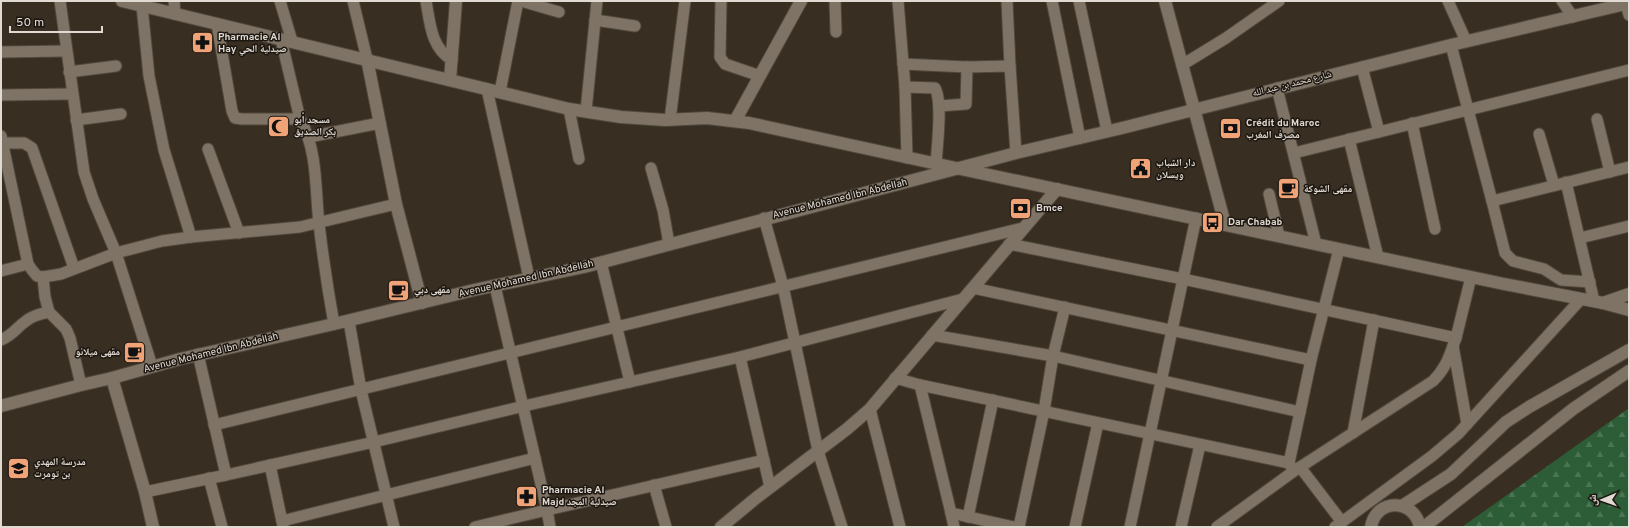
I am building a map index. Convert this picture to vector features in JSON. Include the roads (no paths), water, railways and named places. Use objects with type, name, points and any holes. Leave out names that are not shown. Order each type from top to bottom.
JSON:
[{"type":"street","points":[[60,1],[84,172],[87,183],[116,253],[152,366]]},
{"type":"street","points":[[122,1],[140,3],[175,14],[367,59],[569,109],[620,117],[670,120],[707,118],[735,121],[1471,277],[1598,302],[1629,310]]},
{"type":"street","points":[[174,1],[175,14]]},
{"type":"street","points":[[280,1],[300,118],[309,137],[313,158],[324,267],[334,324]]},
{"type":"street","points":[[352,1],[367,59],[396,204],[422,303]]},
{"type":"street","points":[[426,1],[434,40],[443,55],[452,60]]},
{"type":"street","points":[[450,80],[456,1]]},
{"type":"street","points":[[500,92],[519,1],[559,12]]},
{"type":"street","points":[[586,111],[597,1]]},
{"type":"street","points":[[670,120],[685,1]]},
{"type":"street","points":[[721,1],[720,57],[722,61],[725,64],[760,76]]},
{"type":"street","points":[[735,121],[801,1]]},
{"type":"street","points":[[835,1],[836,32]]},
{"type":"street","points":[[898,1],[905,87],[907,158]]},
{"type":"street","points":[[1007,1],[1016,153]]},
{"type":"street","points":[[1052,1],[1080,138]]},
{"type":"street","points":[[1079,1],[1106,132]]},
{"type":"street","points":[[1165,1],[1226,224]]},
{"type":"street","points":[[1182,65],[1226,38],[1279,1]]},
{"type":"street","points":[[1448,1],[1466,41]]},
{"type":"street","points":[[1562,1],[1573,17]]},
{"type":"street","points":[[140,3],[149,76],[164,150],[191,237]]},
{"type":"street","name":"شارع محمد بن عبد الله","points":[[956,168],[1106,132],[1466,41],[1573,17],[1628,7]]},
{"type":"street","points":[[595,20],[635,26]]},
{"type":"street","points":[[217,24],[232,111],[235,118],[300,118]]},
{"type":"street","points":[[1451,45],[1505,253],[1513,261],[1544,269],[1560,280],[1590,282]]},
{"type":"street","points":[[1,52],[66,51]]},
{"type":"street","points":[[903,64],[967,67],[1010,66]]},
{"type":"street","points":[[69,72],[116,66]]},
{"type":"street","points":[[939,106],[966,104],[967,67]]},
{"type":"street","points":[[1362,67],[1379,132]]},
{"type":"street","points":[[1294,153],[1629,70]]},
{"type":"street","points":[[905,87],[935,88],[939,94],[936,164]]},
{"type":"street","points":[[1278,88],[1316,244]]},
{"type":"street","points":[[486,89],[529,278]]},
{"type":"street","points":[[1,95],[72,94]]},
{"type":"street","points":[[569,109],[579,160]]},
{"type":"street","points":[[76,120],[121,114]]},
{"type":"street","points":[[1597,120],[1610,172]]},
{"type":"street","points":[[309,137],[380,123]]},
{"type":"street","points":[[1412,123],[1435,229]]},
{"type":"street","points":[[1539,134],[1554,185]]},
{"type":"street","points":[[1349,139],[1378,257]]},
{"type":"street","points":[[74,268],[32,148],[24,143],[2,140],[28,264],[38,276],[43,277],[61,274],[116,253],[162,241],[300,227],[396,204]]},
{"type":"street","points":[[208,149],[239,233]]},
{"type":"street","points":[[1492,200],[1629,167]]},
{"type":"street","points":[[651,168],[663,210],[669,244]]},
{"type":"street","name":"Avenue Mohamed Ibn Abdellah","points":[[1,406],[112,378],[198,354],[529,278],[584,267],[956,168]]},
{"type":"street","points":[[1566,182],[1590,282],[1598,302]]},
{"type":"street","points":[[720,527],[847,429],[870,409],[1057,189]]},
{"type":"street","points":[[1269,194],[1278,236]]},
{"type":"street","points":[[764,218],[783,286],[818,451],[842,527]]},
{"type":"street","points":[[1130,527],[1196,218]]},
{"type":"street","points":[[1580,238],[1629,226]]},
{"type":"street","points":[[214,425],[1023,228]]},
{"type":"street","points":[[1009,244],[1183,279],[1374,320],[1454,342]]},
{"type":"street","points":[[1294,467],[1300,412],[1311,360],[1339,249]]},
{"type":"street","points":[[601,262],[630,382]]},
{"type":"street","points":[[1,271],[28,264]]},
{"type":"street","points":[[43,277],[45,297],[49,312],[66,329],[70,338],[81,385]]},
{"type":"street","points":[[1217,527],[1294,467],[1353,433],[1432,381],[1442,372],[1446,366],[1454,342],[1471,277]]},
{"type":"street","points":[[496,286],[550,527]]},
{"type":"street","points":[[974,288],[1311,360]]},
{"type":"street","points":[[1598,302],[1629,294]]},
{"type":"street","points":[[145,492],[374,442],[740,357],[963,299]]},
{"type":"street","points":[[895,378],[920,385],[1200,444],[1294,467],[1338,524],[1432,456],[1467,424],[1582,299]]},
{"type":"street","points":[[1019,527],[1044,411],[1053,356],[1065,307]]},
{"type":"street","points":[[1,340],[10,336],[32,317],[49,312]]},
{"type":"street","points":[[349,320],[362,390],[394,527]]},
{"type":"street","points":[[1353,433],[1374,320]]},
{"type":"street","points":[[932,335],[1053,356],[1300,412]]},
{"type":"street","points":[[1454,342],[1467,424]]},
{"type":"street","points":[[1402,506],[1450,474],[1506,422],[1529,407],[1629,350]]},
{"type":"street","points":[[198,354],[226,475]]},
{"type":"street","points":[[740,357],[770,487]]},
{"type":"street","points":[[1424,527],[1573,409],[1629,371]]},
{"type":"street","points":[[112,378],[145,492],[153,527]]},
{"type":"street","points":[[920,385],[954,527]]},
{"type":"street","points":[[968,517],[993,400]]},
{"type":"street","points":[[870,409],[900,527]]},
{"type":"street","points":[[1075,527],[1098,423]]},
{"type":"street","points":[[1181,527],[1200,444]]},
{"type":"street","points":[[270,465],[283,524],[386,495],[535,458]]},
{"type":"street","points":[[475,527],[764,460]]},
{"type":"street","points":[[209,478],[222,527]]},
{"type":"street","points":[[654,485],[666,527]]},
{"type":"street","points":[[1371,527],[1375,516],[1381,510],[1394,505],[1402,506],[1410,510],[1416,516],[1420,527]]},
{"type":"street","points":[[951,513],[1014,527]]},
{"type":"place","name":"Pharmacie Al Hay صيدلية الحي","points":[[203,43]]},
{"type":"place","name":"مسجد أبو بكر الصديق","points":[[279,126]]},
{"type":"place","name":"Crédit du Maroc مصرف المغرب","points":[[1230,129]]},
{"type":"place","name":"دار الشباب ويسلان","points":[[1141,169]]},
{"type":"place","name":"مقهى الشوكة","points":[[1288,189]]},
{"type":"place","name":"Bmce","points":[[1020,208]]},
{"type":"place","name":"Dar Chabab","points":[[1213,222]]},
{"type":"place","name":"مقهى دبي","points":[[398,290]]},
{"type":"place","name":"مقهى ميلانو","points":[[135,352]]},
{"type":"place","name":"مدرسة المهدي بن تومرت","points":[[18,468]]},
{"type":"place","name":"Pharmacie Al Majd صيدلية المجد","points":[[527,496]]}]
